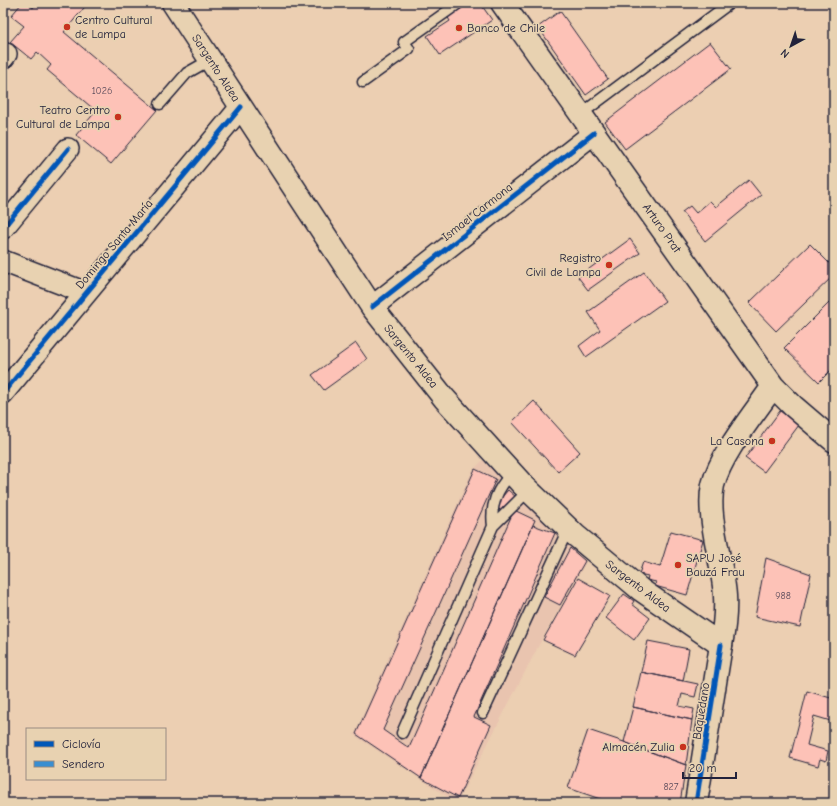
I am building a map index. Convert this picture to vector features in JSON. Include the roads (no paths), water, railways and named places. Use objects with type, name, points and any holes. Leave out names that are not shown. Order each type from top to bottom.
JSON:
[{"type":"main road","name":"Sargento Aldea","points":[[173,3],[372,307],[444,398],[528,491],[568,529],[641,590],[681,619],[721,645]]},
{"type":"main road","name":"Arturo Prat","points":[[502,3],[773,386],[834,441]]},
{"type":"main road","name":"Baquedano","points":[[696,803],[724,626],[725,597],[712,511],[713,485],[724,460],[773,386]]},
{"type":"street","name":"Domingo Santa María","points":[[3,393],[10,372],[86,293],[241,107]]},
{"type":"street","name":"Ismael Carmona","points":[[372,307],[594,133]]},
{"type":"street","points":[[3,228],[68,149]]},
{"type":"street","points":[[3,261],[86,293]]},
{"type":"lane","points":[[363,82],[409,49],[404,42],[459,3]]},
{"type":"lane","points":[[581,114],[730,3]]},
{"type":"lane","points":[[160,104],[188,73],[210,60]]},
{"type":"lane","points":[[493,526],[492,508],[501,486],[512,474]]},
{"type":"lane","points":[[402,733],[493,526],[528,491]]},
{"type":"lane","points":[[484,713],[568,529]]},
{"type":"place","name":"Centro Cultural de Lampa","points":[[67,27]]},
{"type":"place","name":"Banco de Chile","points":[[459,28]]},
{"type":"place","name":"Teatro Centro Cultural de Lampa","points":[[118,117]]},
{"type":"place","name":"Registro Civil de Lampa","points":[[609,265]]},
{"type":"place","name":"La Casona","points":[[772,441]]},
{"type":"place","name":"SAPU José Bauzá Frau","points":[[678,565]]},
{"type":"place","name":"Almacén Zulia","points":[[683,747]]}]
